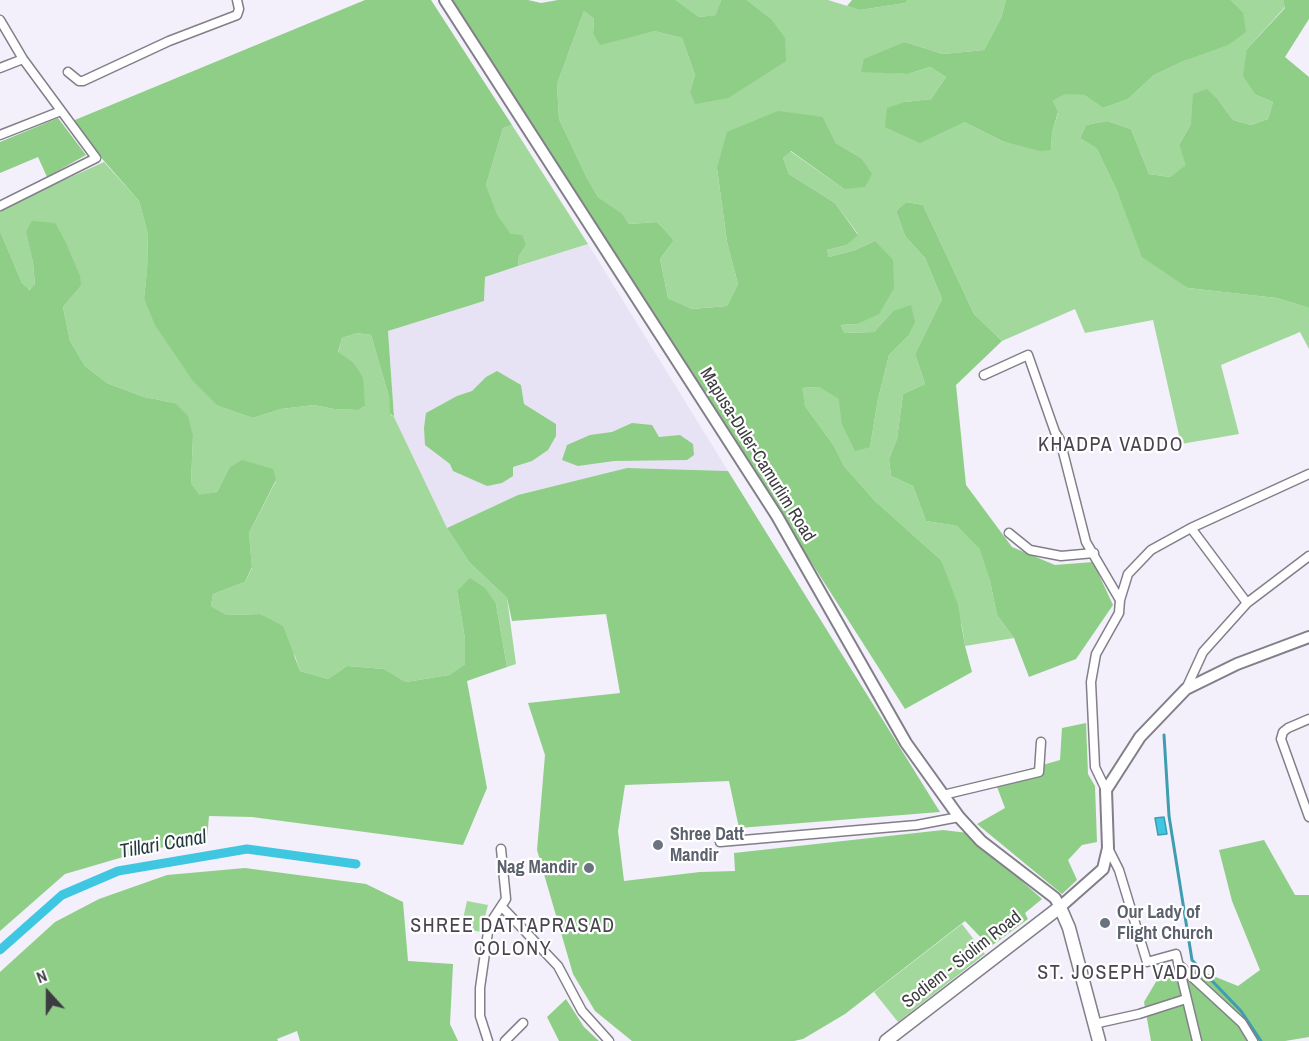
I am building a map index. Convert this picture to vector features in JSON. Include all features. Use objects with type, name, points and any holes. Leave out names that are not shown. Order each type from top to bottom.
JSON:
[{"type":"main road","points":[[1060,907],[1069,928],[1099,1041]]},
{"type":"main road","name":"Sodiem - Siolim Road","points":[[886,1041],[1060,907]]},
{"type":"street","points":[[68,72],[79,81],[83,81],[169,40],[237,15],[239,9],[237,0]]},
{"type":"street","name":"Mapusa-Duler-Camurlim Road","points":[[445,0],[777,516],[906,743],[959,817],[981,841],[1055,898],[1060,907]]},
{"type":"street","points":[[0,20],[23,59],[96,158],[0,206]]},
{"type":"street","points":[[0,68],[23,59]]},
{"type":"street","points":[[0,135],[61,111]]},
{"type":"street","points":[[984,375],[1028,354],[1055,432],[1060,440],[1086,542],[1120,600]]},
{"type":"street","points":[[1060,907],[1103,869],[1108,848],[1106,790],[1095,767],[1091,682],[1096,654],[1119,613],[1120,600],[1128,574],[1151,550],[1191,528],[1309,474]]},
{"type":"street","points":[[1191,528],[1246,603]]},
{"type":"street","points":[[1009,533],[1030,550],[1061,556],[1094,553]]},
{"type":"street","points":[[1106,790],[1140,737],[1186,689],[1203,652],[1246,603],[1309,556]]},
{"type":"street","points":[[1186,689],[1237,664],[1309,637]]},
{"type":"street","points":[[1309,720],[1288,728],[1283,732],[1281,739],[1309,817]]},
{"type":"street","points":[[943,795],[1039,772],[1041,742]]},
{"type":"street","points":[[720,842],[917,825],[959,817]]},
{"type":"street","points":[[1108,848],[1119,870],[1147,962],[1176,954],[1197,1041]]},
{"type":"street","points":[[488,1041],[480,1016],[480,988],[489,926],[506,898],[501,849]]},
{"type":"street","points":[[502,907],[558,966],[582,1011],[609,1041]]},
{"type":"street","points":[[1177,963],[1242,1023],[1253,1041]]},
{"type":"street","points":[[1094,1024],[1139,1014],[1186,999]]},
{"type":"street","points":[[505,1041],[523,1023]]},
{"type":"shaded area","points":[[588,244],[728,471],[627,468],[518,495],[447,528],[394,417],[388,331],[484,301],[485,277]]},
{"type":"green space","points":[[365,0],[431,0],[512,125],[503,128],[486,185],[497,215],[511,234],[522,235],[526,245],[519,256],[518,266],[485,277],[484,301],[388,331],[394,417],[390,413],[389,397],[371,335],[357,333],[342,338],[338,352],[353,362],[363,378],[365,406],[358,410],[314,405],[281,409],[253,418],[218,406],[193,381],[155,325],[144,298],[148,234],[139,201],[70,122]]},
{"type":"green space","points":[[452,0],[528,0],[541,3],[558,0],[676,0],[699,17],[716,15],[721,0],[747,0],[770,18],[785,38],[786,61],[728,98],[695,104],[690,91],[695,75],[682,38],[654,31],[600,45],[593,33],[594,19],[584,11],[557,84],[559,119],[598,197],[622,214],[629,224],[657,222],[674,240],[660,259],[668,298],[692,309],[727,306],[738,284],[727,242],[717,168],[727,132],[778,111],[823,117],[836,143],[861,158],[872,174],[865,187],[844,189],[791,151],[783,158],[789,174],[835,203],[858,235],[847,245],[827,250],[829,257],[855,250],[875,241],[893,260],[894,288],[879,314],[857,324],[841,325],[844,333],[874,332],[893,311],[911,305],[915,322],[908,336],[889,355],[878,399],[870,447],[855,451],[841,422],[839,399],[819,387],[802,388],[805,406],[834,446],[844,466],[875,501],[941,560],[958,605],[972,672],[905,709]]},
{"type":"green space","points":[[676,0],[721,0],[717,15],[699,17]]},
{"type":"green space","points":[[747,0],[828,0],[860,10],[905,3],[908,0],[1006,0],[1001,18],[984,50],[943,54],[905,42],[861,71],[908,74],[930,67],[946,77],[931,99],[905,102],[964,122],[1002,141],[1051,150],[1052,133],[1058,113],[1053,101],[1066,93],[1084,95],[1103,108],[1128,99],[1154,75],[1186,60],[1243,12],[1231,0],[1283,0],[1285,7],[1247,49],[1256,95],[1273,102],[1268,119],[1251,125],[1233,120],[1219,101],[1191,124],[1179,145],[1187,165],[1170,177],[1149,174],[1131,129],[1107,121],[1086,125],[1080,138],[1097,149],[1118,193],[1188,288],[1277,298],[1309,308],[1309,349],[1300,332],[1221,365],[1239,434],[1181,444],[1153,320],[1085,333],[1075,309],[1002,341],[974,314],[923,205],[906,202],[896,211],[905,236],[925,258],[942,299],[915,354],[925,384],[903,394],[897,439],[889,459],[891,476],[913,486],[926,521],[957,526],[981,549],[997,615],[1014,638],[965,646],[962,626],[941,560],[875,501],[844,466],[834,446],[805,406],[801,388],[819,387],[840,399],[841,422],[870,447],[878,399],[889,355],[908,336],[893,311],[874,332],[844,333],[841,325],[857,324],[875,241],[855,250],[829,257],[827,250],[847,245],[858,234],[835,203],[789,174],[783,158],[790,151],[844,189],[861,158],[836,143],[823,117],[717,168],[727,242],[738,284],[727,306],[692,309],[668,298],[660,259],[674,240],[657,222],[629,224],[621,214],[598,197],[559,119],[557,84],[584,11],[594,19],[593,33],[654,31],[682,38],[695,75],[690,91],[770,18]]},
{"type":"green space","points":[[852,0],[908,0],[905,3],[860,10],[847,6]]},
{"type":"green space","points":[[1006,0],[1231,0],[1243,12],[1246,32],[1228,45],[1186,60],[1154,75],[1128,99],[1103,108],[1084,95],[1065,94],[1053,101],[1058,112],[1052,133],[1051,150],[1040,151],[1002,141],[964,122],[920,143],[885,127],[887,108],[905,102],[931,99],[946,77],[930,67],[908,74],[861,72],[864,59],[905,42],[943,54],[984,50],[1001,18]]},
{"type":"green space","points":[[1283,0],[1309,0],[1309,19],[1285,57],[1309,77],[1309,308],[1277,298],[1188,288],[1142,257],[1118,193],[1097,149],[1080,138],[1086,125],[1107,121],[1131,129],[1149,174],[1170,177],[1186,165],[1179,145],[1191,124],[1193,94],[1207,89],[1233,120],[1251,125],[1268,119],[1273,102],[1256,95],[1243,76],[1247,49],[1285,8]]},
{"type":"green space","points":[[58,118],[86,155],[47,177],[38,157],[0,173],[0,142]]},
{"type":"green space","points":[[512,125],[588,244],[518,266],[519,256],[526,245],[511,234],[496,215],[486,185],[503,128]]},
{"type":"green space","points":[[104,162],[139,201],[148,234],[144,298],[218,406],[253,418],[281,409],[314,405],[358,410],[365,406],[353,362],[338,353],[342,338],[357,333],[371,335],[389,397],[391,415],[447,528],[469,562],[507,598],[516,664],[507,667],[496,604],[457,591],[465,639],[465,664],[449,675],[406,682],[384,669],[347,666],[328,679],[300,671],[295,656],[261,614],[227,615],[211,606],[213,594],[245,582],[252,568],[249,533],[276,481],[229,468],[217,492],[199,496],[191,483],[193,436],[175,403],[144,397],[107,383],[85,366],[70,341],[63,307],[81,286],[26,231],[35,286],[28,290],[22,283],[0,231],[0,209]]},
{"type":"green space","points":[[906,202],[923,205],[974,314],[1002,341],[956,385],[966,485],[1012,547],[1055,565],[1093,562],[1113,605],[1076,659],[1029,677],[1014,638],[997,615],[980,549],[957,526],[926,521],[913,486],[891,476],[889,459],[897,439],[903,394],[925,384],[915,354],[942,299],[925,258],[905,236],[896,211]]},
{"type":"green space","points":[[32,221],[55,223],[80,276],[81,286],[63,307],[70,341],[85,366],[107,383],[144,397],[175,403],[188,416],[193,436],[191,483],[199,495],[217,492],[229,468],[242,460],[273,469],[276,480],[249,533],[252,567],[245,582],[213,594],[211,606],[227,615],[260,614],[283,626],[300,671],[328,679],[347,666],[384,669],[406,682],[449,675],[465,664],[465,639],[457,591],[470,578],[485,588],[496,604],[507,667],[467,681],[487,788],[463,845],[252,817],[209,816],[207,840],[147,850],[65,874],[0,931],[0,231],[22,283],[29,290],[35,285],[26,232]]},
{"type":"green space","points":[[497,371],[521,385],[524,404],[556,424],[556,436],[548,450],[532,461],[513,467],[513,476],[502,483],[487,486],[453,471],[450,464],[425,445],[424,428],[426,413],[457,396],[472,391],[486,377]]},
{"type":"green space","points":[[632,423],[652,425],[659,437],[680,435],[693,444],[694,455],[687,460],[614,461],[578,466],[562,460],[567,445],[590,435],[612,432]]},
{"type":"green space","points":[[627,468],[728,471],[940,812],[739,828],[729,781],[625,785],[618,831],[624,881],[700,872],[735,871],[734,853],[943,830],[968,833],[1042,899],[1025,913],[1028,919],[990,947],[965,921],[845,1014],[803,1039],[794,1041],[632,1041],[595,1011],[573,974],[537,850],[545,755],[528,703],[620,693],[606,614],[512,621],[507,598],[469,562],[447,528],[518,495]]},
{"type":"green space","points":[[1086,723],[1088,774],[1095,786],[1097,842],[1082,845],[1068,860],[1077,880],[1062,894],[977,824],[1005,808],[994,779],[1060,760],[1062,728]]},
{"type":"green space","points":[[1264,840],[1295,895],[1309,895],[1309,1037],[1285,1041],[1151,1041],[1144,1002],[1160,975],[1191,967],[1238,986],[1260,970],[1232,901],[1219,850]]},
{"type":"green space","points":[[245,868],[366,884],[403,902],[408,961],[453,964],[450,1024],[458,1041],[300,1041],[297,1031],[277,1039],[278,1041],[0,1041],[0,972],[55,922],[99,899],[167,875]]},
{"type":"green space","points":[[467,901],[488,905],[481,932],[461,928]]},
{"type":"green space","points":[[962,924],[985,954],[898,1022],[874,992]]},
{"type":"green space","points":[[566,999],[584,1027],[599,1041],[559,1041],[547,1017]]},
{"type":"water","points":[[1164,817],[1167,834],[1158,835],[1155,818]]},
{"type":"waterway","points":[[1164,735],[1169,816],[1192,960],[1241,1011],[1261,1041]]},
{"type":"waterway","name":"Tillari Canal","points":[[0,950],[62,895],[118,871],[247,849],[356,864]]},
{"type":"place","name":"Shree Datt Mandir","points":[[658,845]]},
{"type":"place","name":"Nag Mandir","points":[[589,868]]},
{"type":"place","name":"Our Lady of Flight Church","points":[[1105,923]]},
{"type":"district","name":"KHADPA VADDO","points":[[1111,446]]},
{"type":"district","name":"SHREE DATTAPRASAD COLONY","points":[[513,938]]},
{"type":"district","name":"ST. JOSEPH VADDO","points":[[1127,974]]}]
